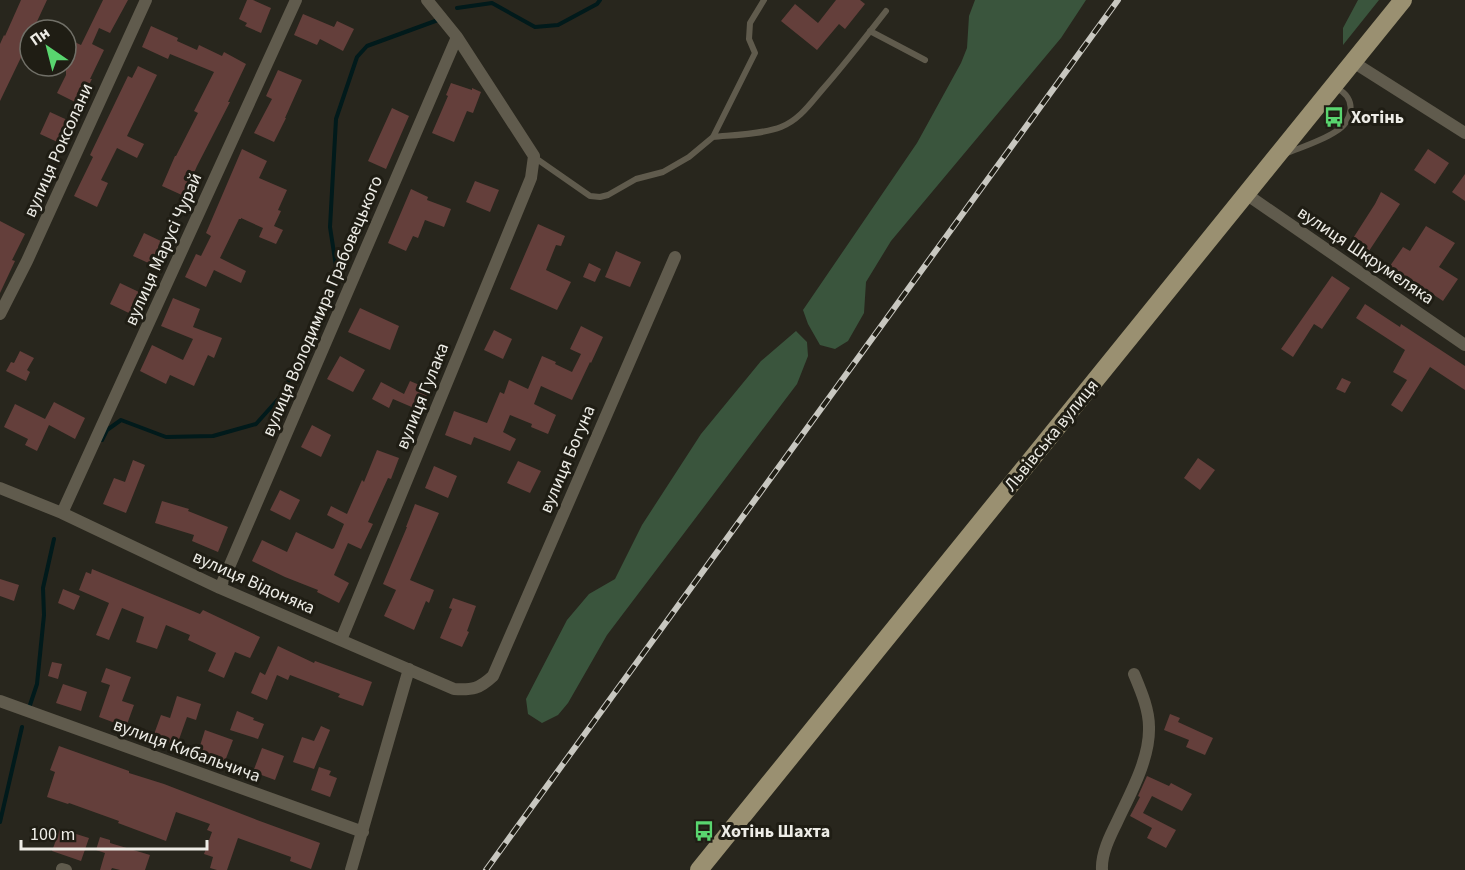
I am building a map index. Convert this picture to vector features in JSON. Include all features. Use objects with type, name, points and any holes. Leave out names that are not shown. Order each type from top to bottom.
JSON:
[{"type":"main road","name":"Львівська вулиця","points":[[699,870],[1403,0]]},
{"type":"street","name":"вулиця Роксолани","points":[[0,314],[27,261],[146,0]]},
{"type":"street","name":"вулиця Марусі Чурай","points":[[62,513],[296,0]]},
{"type":"street","points":[[428,0],[457,38],[533,161]]},
{"type":"street","name":"вулиця Володимира Грабовецького","points":[[220,588],[457,38]]},
{"type":"street","points":[[1353,62],[1465,133]]},
{"type":"street","name":"вулиця Гулака","points":[[341,640],[531,178],[533,161]]},
{"type":"street","name":"вулиця Шкрумеляка","points":[[1246,194],[1465,345]]},
{"type":"street","name":"вулиця Богуна","points":[[492,676],[675,257]]},
{"type":"street","name":"вулиця Відоняка","points":[[0,488],[62,513],[220,588],[454,689],[476,689],[492,676]]},
{"type":"street","points":[[351,870],[409,669]]},
{"type":"street","points":[[1102,870],[1101,863],[1112,833],[1146,754],[1149,727],[1145,702],[1134,674]]},
{"type":"street","name":"вулиця Кибальчича","points":[[0,701],[363,832]]},
{"type":"lane","points":[[533,161],[590,196],[600,197],[636,179],[663,172],[689,157],[713,137],[755,53],[748,39],[750,23],[764,0]]},
{"type":"lane","points":[[713,137],[767,130],[793,121],[841,69],[886,11]]},
{"type":"lane","points":[[870,31],[925,60]]},
{"type":"lane","points":[[1275,158],[1336,132],[1347,120],[1352,107],[1349,98],[1342,90],[1333,87]]},
{"type":"green space","points":[[975,0],[1086,0],[1061,38],[891,241],[866,282],[864,313],[848,341],[835,349],[820,345],[803,310],[917,143],[961,63],[967,48],[969,16]]},
{"type":"green space","points":[[1358,0],[1379,0],[1343,45],[1343,28]]},
{"type":"green space","points":[[796,331],[807,342],[808,356],[797,384],[607,635],[568,703],[558,715],[542,723],[528,714],[526,699],[567,620],[589,594],[615,579],[642,525],[701,434],[761,361]]},
{"type":"building","points":[[21,0],[47,0],[39,18],[18,18],[18,64],[0,101],[0,44]]},
{"type":"building","points":[[103,0],[128,0],[110,33],[99,28],[92,44],[104,50],[79,104],[57,93],[64,78],[78,78],[78,44],[81,45]]},
{"type":"building","points":[[247,0],[253,0],[271,8],[261,33],[245,26],[247,23],[239,19]]},
{"type":"building","points":[[836,0],[860,0],[865,4],[845,29],[839,24],[817,50],[781,21],[795,4],[818,23]]},
{"type":"building","points":[[303,14],[334,27],[337,21],[354,29],[343,51],[320,39],[317,45],[294,35]]},
{"type":"building","points":[[151,26],[178,38],[177,41],[197,50],[199,45],[222,56],[224,52],[246,64],[184,196],[162,186],[198,113],[194,111],[214,72],[170,54],[168,59],[142,47]]},
{"type":"building","points":[[138,66],[157,75],[127,136],[144,144],[137,158],[117,148],[101,180],[108,183],[97,207],[74,196],[93,157],[90,155],[128,76],[132,78]]},
{"type":"building","points":[[278,70],[302,80],[274,142],[254,133],[272,99],[266,96]]},
{"type":"building","points":[[451,83],[481,92],[473,113],[467,111],[454,142],[432,133],[448,96],[446,95]]},
{"type":"building","points":[[392,108],[409,116],[386,169],[368,161]]},
{"type":"building","points":[[50,112],[76,124],[66,146],[40,134]]},
{"type":"building","points":[[242,149],[267,161],[259,178],[287,190],[274,226],[283,230],[276,244],[259,237],[263,228],[239,219],[220,258],[246,271],[241,283],[214,270],[206,287],[185,277],[196,254],[201,256],[211,236],[206,233]]},
{"type":"building","points":[[1428,149],[1449,163],[1435,184],[1414,170]]},
{"type":"building","points":[[1465,174],[1465,201],[1452,192]]},
{"type":"building","points":[[475,181],[499,190],[490,212],[466,202]]},
{"type":"building","points":[[411,189],[428,197],[427,200],[451,209],[444,227],[425,220],[418,238],[413,236],[406,251],[388,243]]},
{"type":"building","points":[[1381,192],[1400,204],[1367,254],[1350,243]]},
{"type":"building","points":[[0,221],[25,234],[12,260],[15,261],[0,293]]},
{"type":"building","points":[[538,224],[565,236],[561,246],[556,245],[546,270],[571,282],[557,310],[510,289]]},
{"type":"building","points":[[1426,226],[1455,243],[1439,267],[1458,279],[1443,301],[1390,266],[1403,247],[1410,251]]},
{"type":"building","points":[[144,233],[165,243],[155,266],[133,256]]},
{"type":"building","points":[[616,251],[641,262],[630,287],[605,277]]},
{"type":"building","points":[[589,263],[601,269],[595,282],[583,277]]},
{"type":"building","points":[[1332,276],[1350,288],[1322,329],[1314,324],[1293,357],[1281,349]]},
{"type":"building","points":[[120,283],[141,293],[131,314],[110,304]]},
{"type":"building","points":[[173,298],[200,309],[193,327],[222,338],[214,358],[208,355],[194,386],[170,375],[166,384],[140,371],[152,345],[183,360],[193,339],[161,326]]},
{"type":"building","points":[[1365,304],[1400,327],[1401,324],[1465,366],[1465,390],[1430,367],[1402,412],[1391,405],[1407,380],[1393,372],[1405,350],[1356,318]]},
{"type":"building","points":[[360,308],[399,326],[390,350],[348,332]]},
{"type":"building","points":[[581,326],[603,337],[572,400],[541,386],[534,404],[556,415],[548,434],[510,415],[503,432],[516,439],[510,451],[474,437],[471,445],[445,435],[454,411],[487,423],[500,392],[504,394],[509,380],[528,389],[542,356],[572,372],[581,354],[570,349]]},
{"type":"building","points":[[494,330],[512,339],[503,359],[484,350]]},
{"type":"building","points":[[20,351],[34,358],[27,370],[30,372],[26,381],[6,371],[11,362],[14,363]]},
{"type":"building","points":[[340,356],[365,370],[353,392],[327,379]]},
{"type":"building","points":[[1342,378],[1351,382],[1345,393],[1336,389]]},
{"type":"building","points":[[410,381],[429,389],[421,411],[393,399],[389,408],[372,399],[381,382],[404,394]]},
{"type":"building","points":[[54,402],[85,418],[75,439],[49,425],[37,451],[25,445],[28,439],[4,427],[15,404],[45,419]]},
{"type":"building","points":[[312,425],[331,435],[321,457],[301,447]]},
{"type":"building","points":[[377,450],[399,458],[391,479],[388,478],[368,522],[373,524],[361,549],[348,543],[334,575],[349,583],[339,603],[317,592],[318,590],[252,561],[262,540],[287,552],[296,532],[334,548],[344,524],[327,515],[331,506],[347,514],[362,480],[364,482]]},
{"type":"building","points":[[1198,458],[1215,470],[1200,490],[1184,478]]},
{"type":"building","points":[[133,460],[145,465],[126,513],[103,504],[114,478],[125,482]]},
{"type":"building","points":[[518,461],[541,471],[530,493],[507,483]]},
{"type":"building","points":[[434,466],[457,476],[448,498],[425,488]]},
{"type":"building","points":[[280,490],[300,500],[290,520],[270,510]]},
{"type":"building","points":[[162,501],[189,509],[188,511],[228,527],[218,552],[192,541],[194,535],[155,523]]},
{"type":"building","points":[[415,504],[439,513],[410,580],[434,590],[429,603],[426,601],[414,630],[384,616],[396,590],[383,584]]},
{"type":"building","points":[[92,569],[200,614],[203,610],[260,637],[250,658],[235,652],[224,678],[208,671],[216,653],[188,640],[190,635],[166,625],[157,649],[136,642],[144,617],[122,608],[109,640],[96,635],[109,603],[79,590],[86,572],[91,574]]},
{"type":"building","points":[[0,579],[19,585],[14,601],[0,596]]},
{"type":"building","points":[[63,589],[80,596],[74,610],[58,603]]},
{"type":"building","points":[[453,598],[476,606],[462,647],[440,638],[452,609],[449,608]]},
{"type":"building","points":[[278,646],[314,663],[315,661],[372,682],[363,706],[338,697],[340,694],[290,675],[288,680],[277,675],[267,700],[251,693],[260,672],[265,675]]},
{"type":"building","points":[[52,662],[62,664],[58,679],[48,676]]},
{"type":"building","points":[[106,668],[131,677],[122,701],[134,705],[126,727],[99,717],[110,685],[101,682]]},
{"type":"building","points":[[63,684],[87,692],[81,711],[56,703]]},
{"type":"building","points":[[177,696],[201,704],[196,720],[187,717],[177,745],[153,737],[161,715],[170,718]]},
{"type":"building","points":[[237,711],[264,724],[258,739],[230,730]]},
{"type":"building","points":[[1170,714],[1180,718],[1178,722],[1213,738],[1205,755],[1186,747],[1189,740],[1164,730]]},
{"type":"building","points":[[321,726],[330,730],[314,769],[293,762],[302,737],[314,741]]},
{"type":"building","points":[[205,730],[233,740],[225,761],[198,752]]},
{"type":"building","points":[[59,746],[320,843],[311,869],[290,861],[291,857],[238,838],[227,870],[217,870],[210,868],[213,857],[204,854],[212,832],[207,830],[210,824],[176,812],[166,841],[118,823],[119,821],[47,797],[55,772],[50,770]]},
{"type":"building","points":[[262,748],[284,756],[275,780],[253,772]]},
{"type":"building","points":[[319,767],[331,771],[329,775],[337,778],[330,797],[311,790]]},
{"type":"building","points":[[1147,776],[1169,786],[1171,783],[1192,794],[1182,811],[1152,796],[1143,813],[1176,830],[1166,848],[1147,838],[1152,828],[1130,816]]},
{"type":"building","points":[[60,829],[89,838],[81,861],[52,851]]},
{"type":"building","points":[[100,837],[110,840],[110,843],[150,855],[145,870],[112,868],[111,870],[100,870],[105,853],[96,850]]},
{"type":"waterway","points":[[457,8],[492,3],[535,27],[558,25],[597,4],[600,0]]},
{"type":"waterway","points":[[102,440],[107,430],[121,420],[166,437],[213,436],[256,424],[281,396],[332,297],[336,266],[330,227],[336,119],[357,57],[367,46],[438,20]]},
{"type":"waterway","points":[[30,705],[37,684],[44,615],[43,588],[54,539]]},
{"type":"waterway","points":[[0,822],[22,727]]},
{"type":"railway","points":[[486,870],[1118,0]]},
{"type":"place","name":"Хотінь","points":[[1334,117]]},
{"type":"place","name":"Хотінь Шахта","points":[[704,831]]}]
